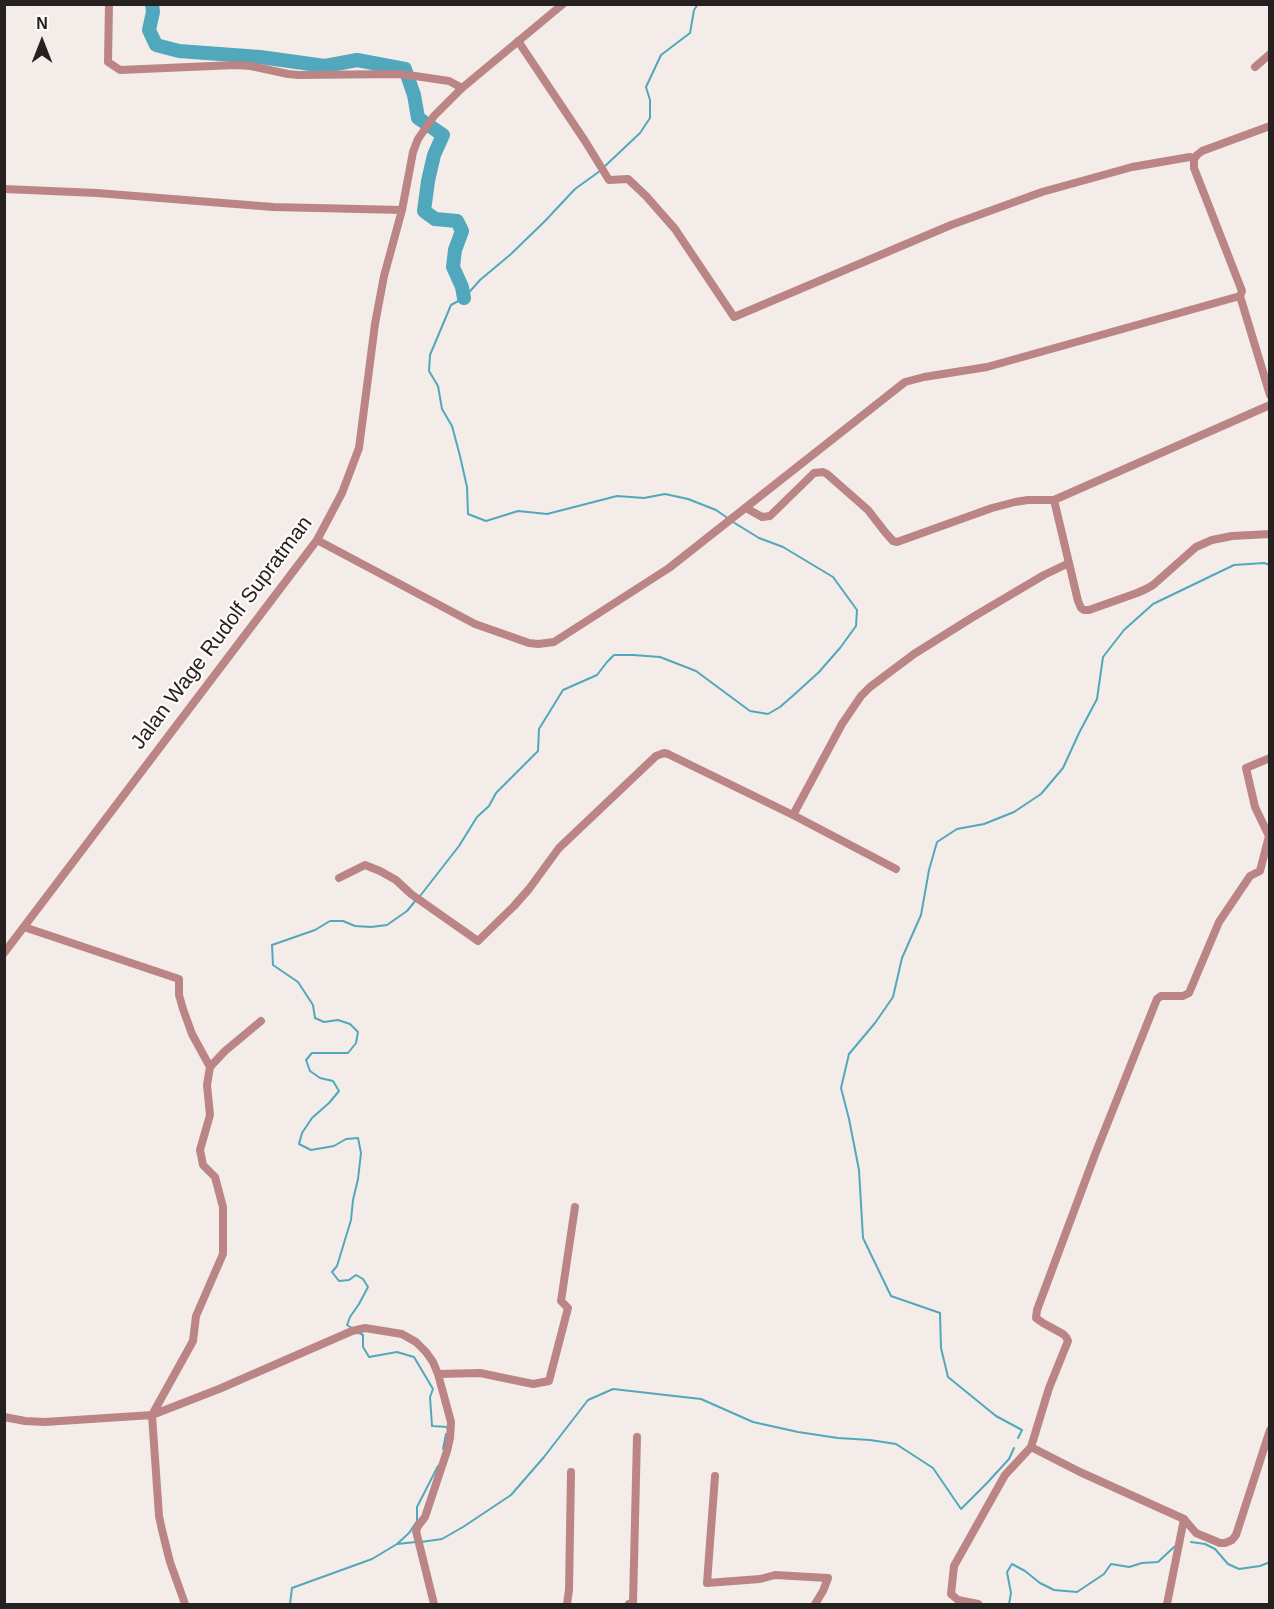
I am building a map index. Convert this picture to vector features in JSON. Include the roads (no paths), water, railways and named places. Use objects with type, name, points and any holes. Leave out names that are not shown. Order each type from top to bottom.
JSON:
[{"type":"street","points":[[109,4],[108,62],[120,70],[235,65],[299,75],[398,74],[449,81],[462,88]]},
{"type":"street","name":"Jalan Wage Rudolf Supratman","points":[[4,953],[317,540],[342,493],[359,448],[375,324],[384,276],[402,210],[413,152],[421,134],[434,116],[462,88],[563,4]]},
{"type":"street","points":[[518,41],[609,180],[628,179],[646,196],[675,229],[734,317],[951,225],[1042,192],[1132,167],[1190,157]]},
{"type":"street","points":[[1256,67],[1269,54]]},
{"type":"street","points":[[1269,126],[1202,151],[1194,159],[1194,168],[1242,291],[1240,296],[1269,395]]},
{"type":"street","points":[[4,189],[97,193],[273,207],[402,210]]},
{"type":"street","points":[[317,540],[475,624],[529,643],[554,642],[669,568],[905,382],[987,367],[1240,296]]},
{"type":"street","points":[[743,510],[762,517],[770,516],[814,473],[823,472],[868,510],[892,541],[897,542],[992,508],[1028,500],[1054,500],[1269,405]]},
{"type":"street","points":[[1054,500],[1078,602],[1081,608],[1089,610],[1153,585],[1196,547],[1212,540],[1232,536],[1269,534]]},
{"type":"street","points":[[793,815],[842,724],[870,687],[914,654],[973,617],[1069,563]]},
{"type":"street","points":[[339,878],[365,865],[396,880],[411,894],[478,941],[529,889],[559,848],[656,756],[664,753],[793,815],[896,869]]},
{"type":"street","points":[[978,1605],[958,1600],[951,1594],[954,1566],[1005,1475],[1031,1447],[1049,1388],[1068,1341],[1066,1336],[1036,1318],[1037,1310],[1157,999],[1161,996],[1185,996],[1189,993],[1219,922],[1251,876],[1260,871],[1269,836],[1255,807],[1246,768],[1269,758]]},
{"type":"street","points":[[24,927],[179,978],[179,995],[183,1009],[192,1034],[210,1067]]},
{"type":"street","points":[[185,1605],[170,1562],[159,1516],[152,1415],[194,1341],[196,1316],[223,1254],[223,1207],[215,1177],[203,1165],[200,1150],[210,1115],[207,1085],[210,1067],[225,1051],[261,1021]]},
{"type":"street","points":[[438,1374],[480,1373],[533,1384],[549,1381],[568,1308],[561,1301],[575,1207]]},
{"type":"street","points":[[4,1417],[45,1422],[152,1415],[219,1389],[352,1331],[365,1328],[402,1334],[416,1342],[426,1352],[438,1374],[451,1422],[450,1438],[425,1516],[417,1528],[417,1538],[434,1605]]},
{"type":"street","points":[[1031,1447],[1184,1519],[1196,1533],[1225,1543],[1236,1535],[1269,1430]]},
{"type":"street","points":[[629,1605],[633,1603],[637,1437]]},
{"type":"street","points":[[567,1605],[571,1472]]},
{"type":"street","points":[[715,1476],[708,1583],[760,1579],[775,1575],[828,1578],[815,1605]]},
{"type":"street","points":[[1167,1605],[1184,1519]]},
{"type":"waterway","points":[[152,4],[153,12],[149,30],[156,45],[179,51],[260,57],[325,66],[357,60],[405,69],[414,95],[418,118],[443,135],[434,155],[424,211],[435,219],[457,221],[462,231],[455,250],[453,267],[464,298]]},
{"type":"waterway","points":[[604,167],[640,133],[650,118],[650,100],[646,87],[661,55],[690,33],[694,10],[698,4]]},
{"type":"waterway","points":[[600,171],[575,189],[545,221],[480,280],[464,298],[451,305],[430,355],[429,371],[438,386],[442,409],[452,426],[460,456],[467,487],[468,514],[486,521],[518,511],[547,514],[617,496],[644,498],[665,494],[688,499],[716,510],[729,519]]},
{"type":"waterway","points":[[420,896],[459,846],[477,817],[489,806],[496,793],[538,751],[539,729],[563,690],[597,675],[614,655],[660,657],[696,671],[750,711],[768,714],[780,707],[819,672],[840,648],[856,626],[857,610],[833,577],[783,547],[759,538],[733,522]]},
{"type":"waterway","points":[[1018,1438],[1022,1430],[996,1416],[948,1377],[941,1348],[940,1313],[891,1296],[863,1238],[859,1170],[841,1088],[849,1054],[893,997],[902,958],[921,915],[929,870],[937,842],[957,829],[984,824],[1014,812],[1041,794],[1063,768],[1097,699],[1103,657],[1124,630],[1153,604],[1234,565],[1264,563],[1270,565]]},
{"type":"waterway","points":[[352,1328],[347,1325],[350,1317],[368,1287],[363,1279],[356,1275],[349,1280],[339,1281],[332,1272],[337,1266],[351,1220],[361,1153],[358,1138],[346,1139],[334,1146],[311,1150],[299,1144],[302,1133],[312,1118],[339,1091],[333,1081],[320,1078],[310,1071],[306,1060],[312,1053],[348,1053],[356,1043],[358,1032],[350,1024],[338,1020],[324,1022],[315,1018],[313,1005],[298,982],[273,965],[272,945],[315,930],[330,921],[343,921],[355,926],[387,925],[407,911],[416,900]]},
{"type":"waterway","points":[[359,1333],[363,1335],[363,1347],[369,1357],[397,1352],[414,1357],[433,1389],[430,1397],[432,1426],[447,1428]]},
{"type":"waterway","points":[[421,1542],[442,1539],[511,1495],[588,1400],[613,1389],[701,1399],[753,1422],[798,1432],[896,1444],[933,1468],[961,1509],[1009,1459],[1014,1448]]},
{"type":"waterway","points":[[443,1449],[446,1434]]},
{"type":"waterway","points":[[397,1544],[409,1533],[417,1521],[417,1507],[438,1466]]},
{"type":"waterway","points":[[290,1604],[292,1588],[372,1559],[397,1544],[416,1542]]},
{"type":"waterway","points":[[1191,1542],[1205,1544],[1215,1549],[1228,1564],[1239,1569],[1270,1562]]},
{"type":"waterway","points":[[1009,1604],[1011,1593],[1007,1572],[1012,1564],[1054,1590],[1077,1592],[1104,1574],[1111,1564],[1129,1567],[1158,1562],[1177,1546]]}]
